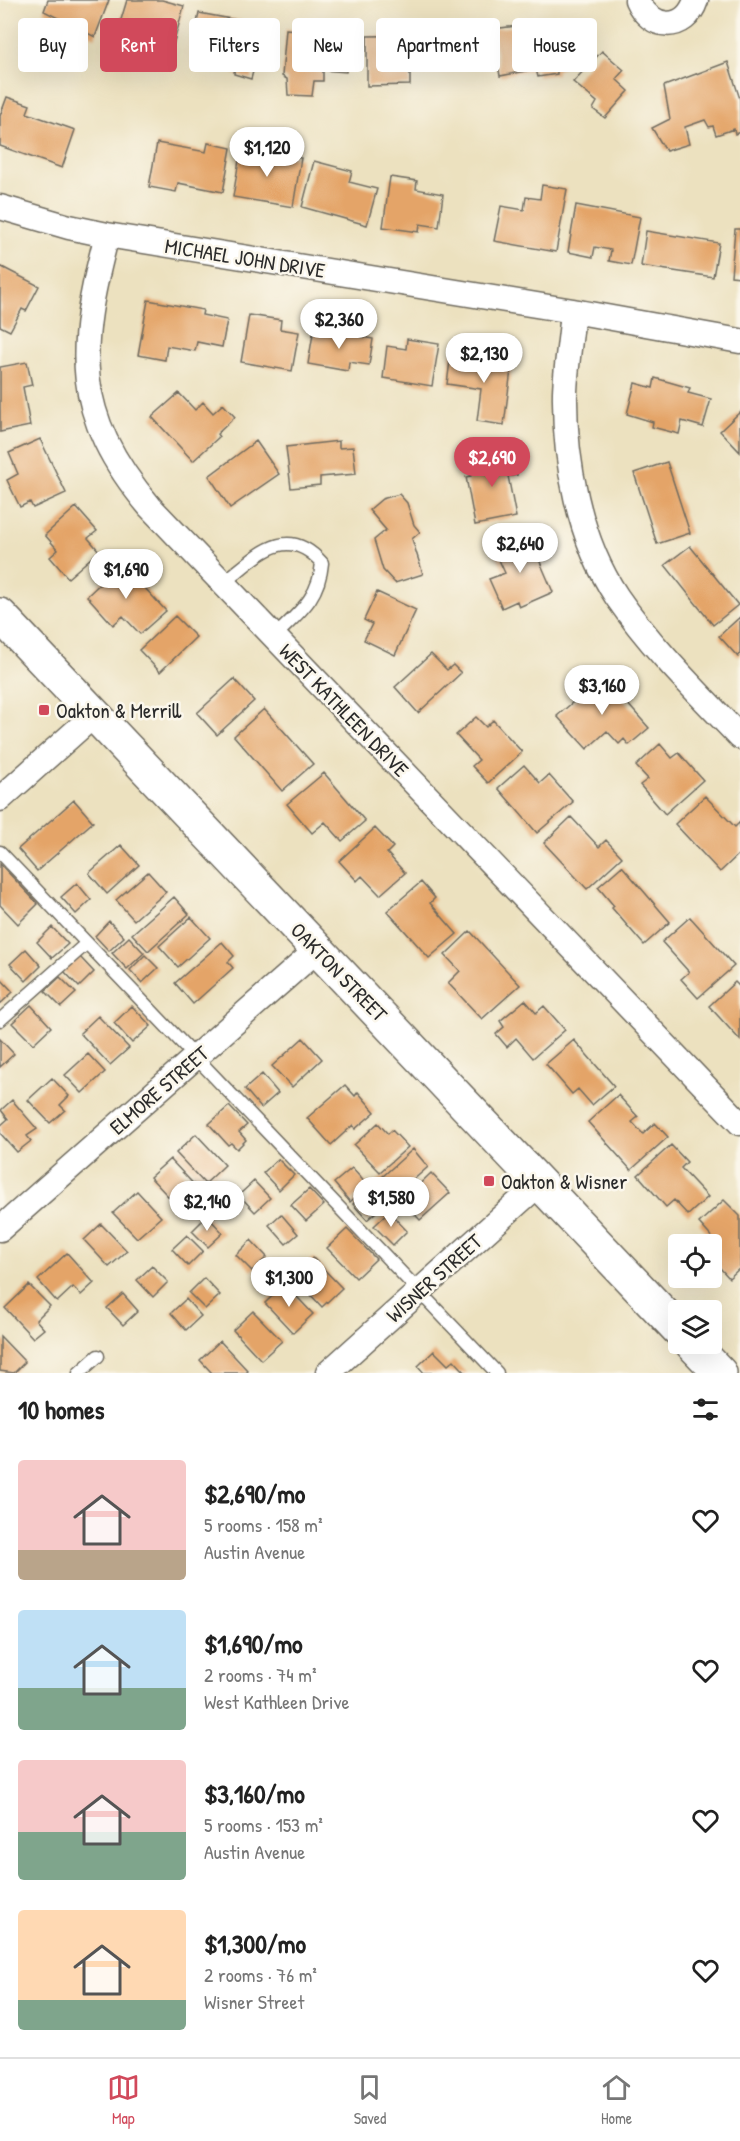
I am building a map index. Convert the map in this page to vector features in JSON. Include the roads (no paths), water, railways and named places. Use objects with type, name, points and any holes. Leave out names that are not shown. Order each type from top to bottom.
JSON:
[{"type":"main road","name":"OAKTON STREET","points":[[0,615],[668,1318]]},
{"type":"main road","points":[[702,1354],[720,1373]]},
{"type":"street","points":[[637,0],[642,10],[651,19],[663,24],[674,24],[693,8],[696,0]]},
{"type":"street","name":"MICHAEL JOHN DRIVE","points":[[0,207],[69,227],[107,235],[573,311],[740,341]]},
{"type":"street","name":"WEST KATHLEEN DRIVE","points":[[107,235],[90,300],[86,334],[86,369],[94,412],[106,446],[125,477],[274,637],[740,1123]]},
{"type":"street","points":[[573,311],[565,392],[568,442],[575,489],[593,549],[616,595],[650,642],[740,737]]},
{"type":"street","points":[[0,800],[94,715]]},
{"type":"street","name":"ELMORE STREET","points":[[0,1229],[317,950]]},
{"type":"street","name":"WISNER STREET","points":[[328,1373],[540,1183]]},
{"type":"lane","points":[[223,583],[270,547],[287,542],[310,550],[322,563],[320,581],[311,600],[274,637]]},
{"type":"lane","points":[[0,852],[497,1373]]},
{"type":"lane","points":[[0,1020],[87,943]]},
{"type":"lane","points":[[79,1373],[98,1356]]},
{"type":"place","name":"Oakton & Merrill","points":[[44,710]]},
{"type":"place","name":"Oakton & Wisner","points":[[489,1181]]}]
